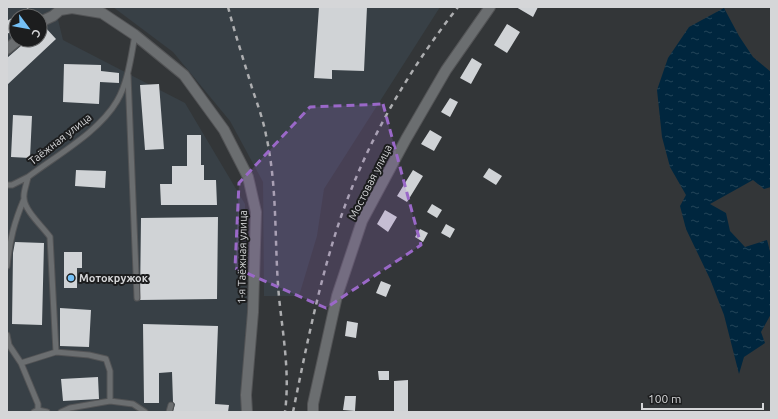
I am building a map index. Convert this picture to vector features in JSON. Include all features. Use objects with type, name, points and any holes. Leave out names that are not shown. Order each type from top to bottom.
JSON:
[{"type":"street","name":"1-я Таёжная улица","points":[[48,18],[60,10],[72,7],[102,13],[135,34],[184,75],[224,130],[248,177],[256,212],[253,312],[246,395],[247,412]]},
{"type":"street","name":"Мостовая улица","points":[[313,412],[313,404],[324,348],[337,296],[362,221],[406,139],[446,70],[490,7]]},
{"type":"lane","name":"Таёжная улица","points":[[7,266],[10,240],[14,224],[24,199],[28,176],[89,132],[111,110],[118,99],[128,72],[135,34]]},
{"type":"lane","points":[[128,72],[136,298]]},
{"type":"lane","points":[[7,185],[12,185],[28,176]]},
{"type":"lane","points":[[24,199],[28,211],[40,223],[50,237],[56,352]]},
{"type":"lane","points":[[7,334],[9,345],[21,363],[38,404],[36,411],[47,412]]},
{"type":"lane","points":[[21,363],[56,352],[89,355],[106,359],[110,371],[110,401]]},
{"type":"lane","points":[[60,412],[70,408],[110,401],[133,404],[146,412]]},
{"type":"lane","points":[[169,412],[171,405]]},
{"type":"highlighted area","points":[[383,104],[421,245],[326,308],[235,268],[239,183],[310,107]]},
{"type":"shaded area","points":[[7,7],[55,7],[63,40],[185,103],[245,204],[249,412],[7,412]]},
{"type":"shaded area","points":[[113,7],[440,7],[324,189],[317,236],[299,296],[264,296],[263,182],[230,121],[173,52]]},
{"type":"water","points":[[724,8],[739,36],[753,57],[771,72],[771,187],[764,189],[753,180],[710,204],[726,213],[730,231],[745,247],[767,240],[771,255],[771,314],[761,332],[765,343],[744,357],[739,374],[724,315],[710,279],[686,229],[680,206],[686,195],[670,167],[662,137],[657,90],[668,58],[689,27]]},
{"type":"building","points":[[319,7],[367,7],[364,71],[332,70],[332,79],[314,78]]},
{"type":"building","points":[[516,7],[538,7],[533,17]]},
{"type":"building","points":[[8,20],[7,34],[7,21]]},
{"type":"building","points":[[507,24],[520,32],[507,53],[494,45]]},
{"type":"building","points":[[48,30],[56,39],[48,47]]},
{"type":"building","points":[[19,48],[46,48],[7,85],[7,58]]},
{"type":"building","points":[[472,58],[482,64],[471,84],[460,78]]},
{"type":"building","points":[[64,64],[101,65],[101,71],[119,73],[119,83],[100,82],[99,104],[63,102]]},
{"type":"building","points":[[159,84],[164,149],[145,150],[140,85]]},
{"type":"building","points":[[450,98],[458,102],[450,117],[441,112]]},
{"type":"building","points":[[13,115],[32,116],[30,158],[11,157]]},
{"type":"building","points":[[430,130],[442,137],[434,151],[421,144]]},
{"type":"building","points":[[187,135],[201,135],[201,165],[204,165],[204,180],[216,180],[217,205],[161,205],[160,184],[172,184],[172,166],[187,166]]},
{"type":"building","points":[[489,168],[502,176],[496,185],[483,177]]},
{"type":"building","points":[[76,170],[106,171],[105,188],[75,186]]},
{"type":"building","points":[[413,170],[423,176],[407,202],[397,196]]},
{"type":"building","points":[[432,204],[442,210],[437,218],[427,212]]},
{"type":"building","points":[[385,210],[397,217],[388,232],[377,224]]},
{"type":"building","points":[[218,217],[217,299],[140,300],[141,218]]},
{"type":"building","points":[[446,224],[455,229],[450,238],[441,233]]},
{"type":"building","points":[[420,229],[428,233],[423,242],[415,237]]},
{"type":"building","points":[[15,242],[44,243],[42,325],[12,324],[13,253]]},
{"type":"building","name":"Мотокружок","points":[[64,252],[82,252],[82,268],[77,268],[77,288],[64,288]]},
{"type":"building","points":[[381,281],[391,285],[386,297],[376,293]]},
{"type":"building","points":[[60,308],[91,310],[89,347],[60,346]]},
{"type":"building","points":[[347,321],[358,323],[356,338],[345,336]]},
{"type":"building","points":[[143,324],[218,326],[215,404],[229,405],[228,412],[173,412],[175,404],[173,402],[172,372],[159,373],[159,403],[144,403]]},
{"type":"building","points":[[378,371],[389,371],[389,380],[379,380]]},
{"type":"building","points":[[98,377],[99,399],[63,401],[61,379]]},
{"type":"building","points":[[408,380],[408,412],[394,412],[394,381]]},
{"type":"building","points":[[345,396],[356,396],[355,411],[343,410]]},
{"type":"railway","points":[[228,7],[262,117],[270,155],[274,196],[277,277],[287,383],[285,412]]},
{"type":"railway","points":[[293,412],[317,301],[335,235],[358,174],[371,145],[402,88],[438,33],[458,7]]},
{"type":"place","name":"Мотокружок","points":[[71,278]]}]
